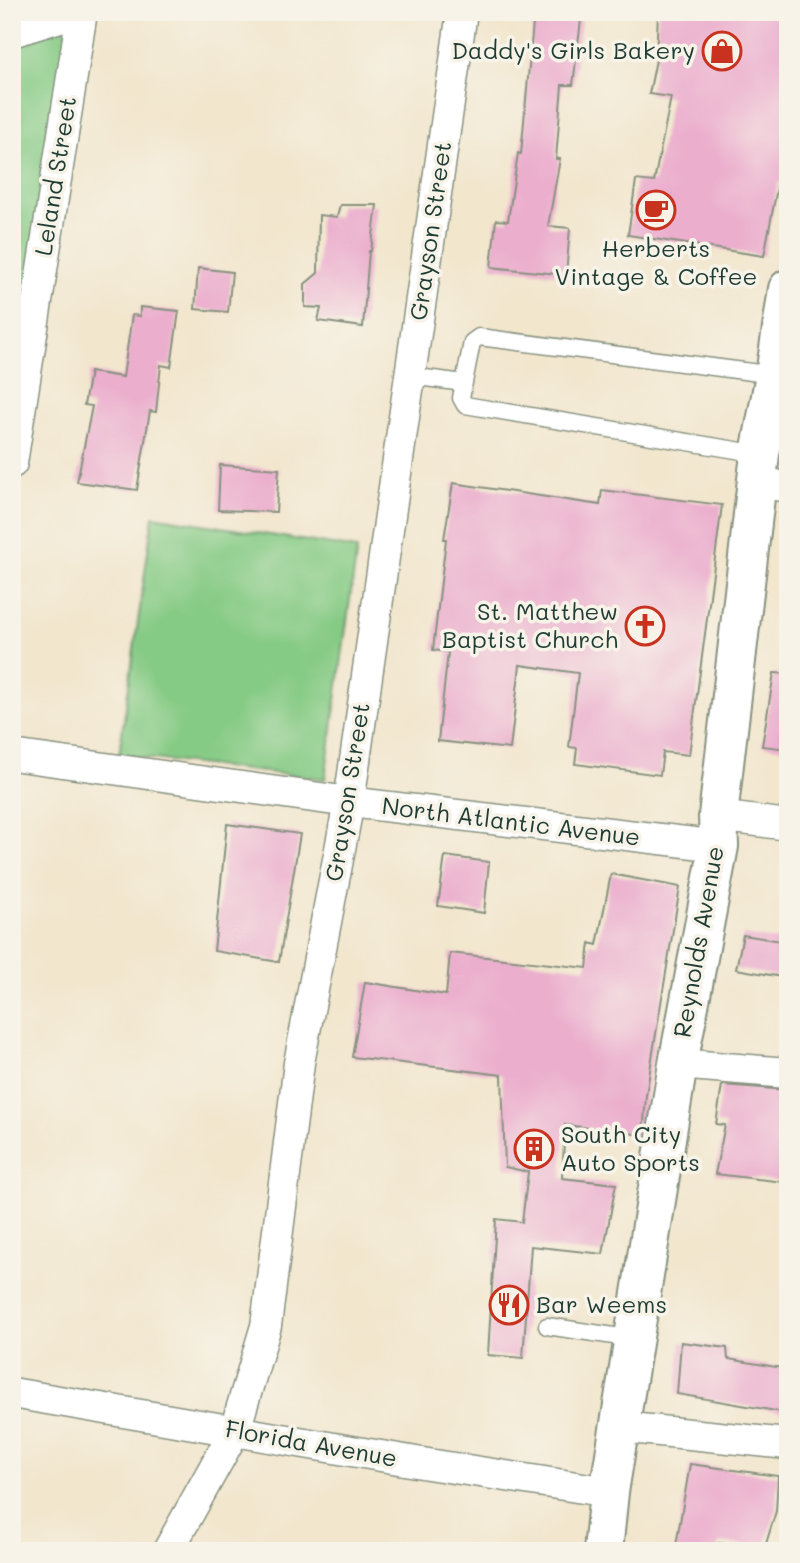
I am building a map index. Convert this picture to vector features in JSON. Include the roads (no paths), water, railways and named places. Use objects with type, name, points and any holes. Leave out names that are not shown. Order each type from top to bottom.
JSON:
[{"type":"street","points":[[12,32],[76,12]]},
{"type":"street","name":"Leland Street","points":[[12,463],[82,12]]},
{"type":"street","name":"Grayson Street","points":[[168,1551],[235,1430],[266,1326],[299,1063],[349,802],[462,12]]},
{"type":"street","name":"Reynolds Avenue","points":[[603,1551],[609,1492],[718,831],[768,474],[775,375],[788,289]]},
{"type":"street","name":"North Atlantic Avenue","points":[[12,755],[349,802],[718,831],[788,825]]},
{"type":"street","points":[[678,1064],[788,1073]]},
{"type":"street","name":"Florida Avenue","points":[[12,1393],[609,1492]]},
{"type":"street","points":[[620,1427],[788,1444]]},
{"type":"lane","points":[[768,474],[466,405],[461,398],[472,342],[479,337],[775,375]]},
{"type":"lane","points":[[410,376],[464,383]]},
{"type":"lane","points":[[547,1326],[634,1339]]},
{"type":"place","name":"Daddy's Girls Bakery","points":[[722,51]]},
{"type":"place","name":"Herberts Vintage & Coffee","points":[[656,210]]},
{"type":"place","name":"St. Matthew Baptist Church","points":[[645,626]]},
{"type":"place","name":"South City Auto Sports","points":[[534,1149]]},
{"type":"place","name":"Bar Weems","points":[[509,1305]]}]
